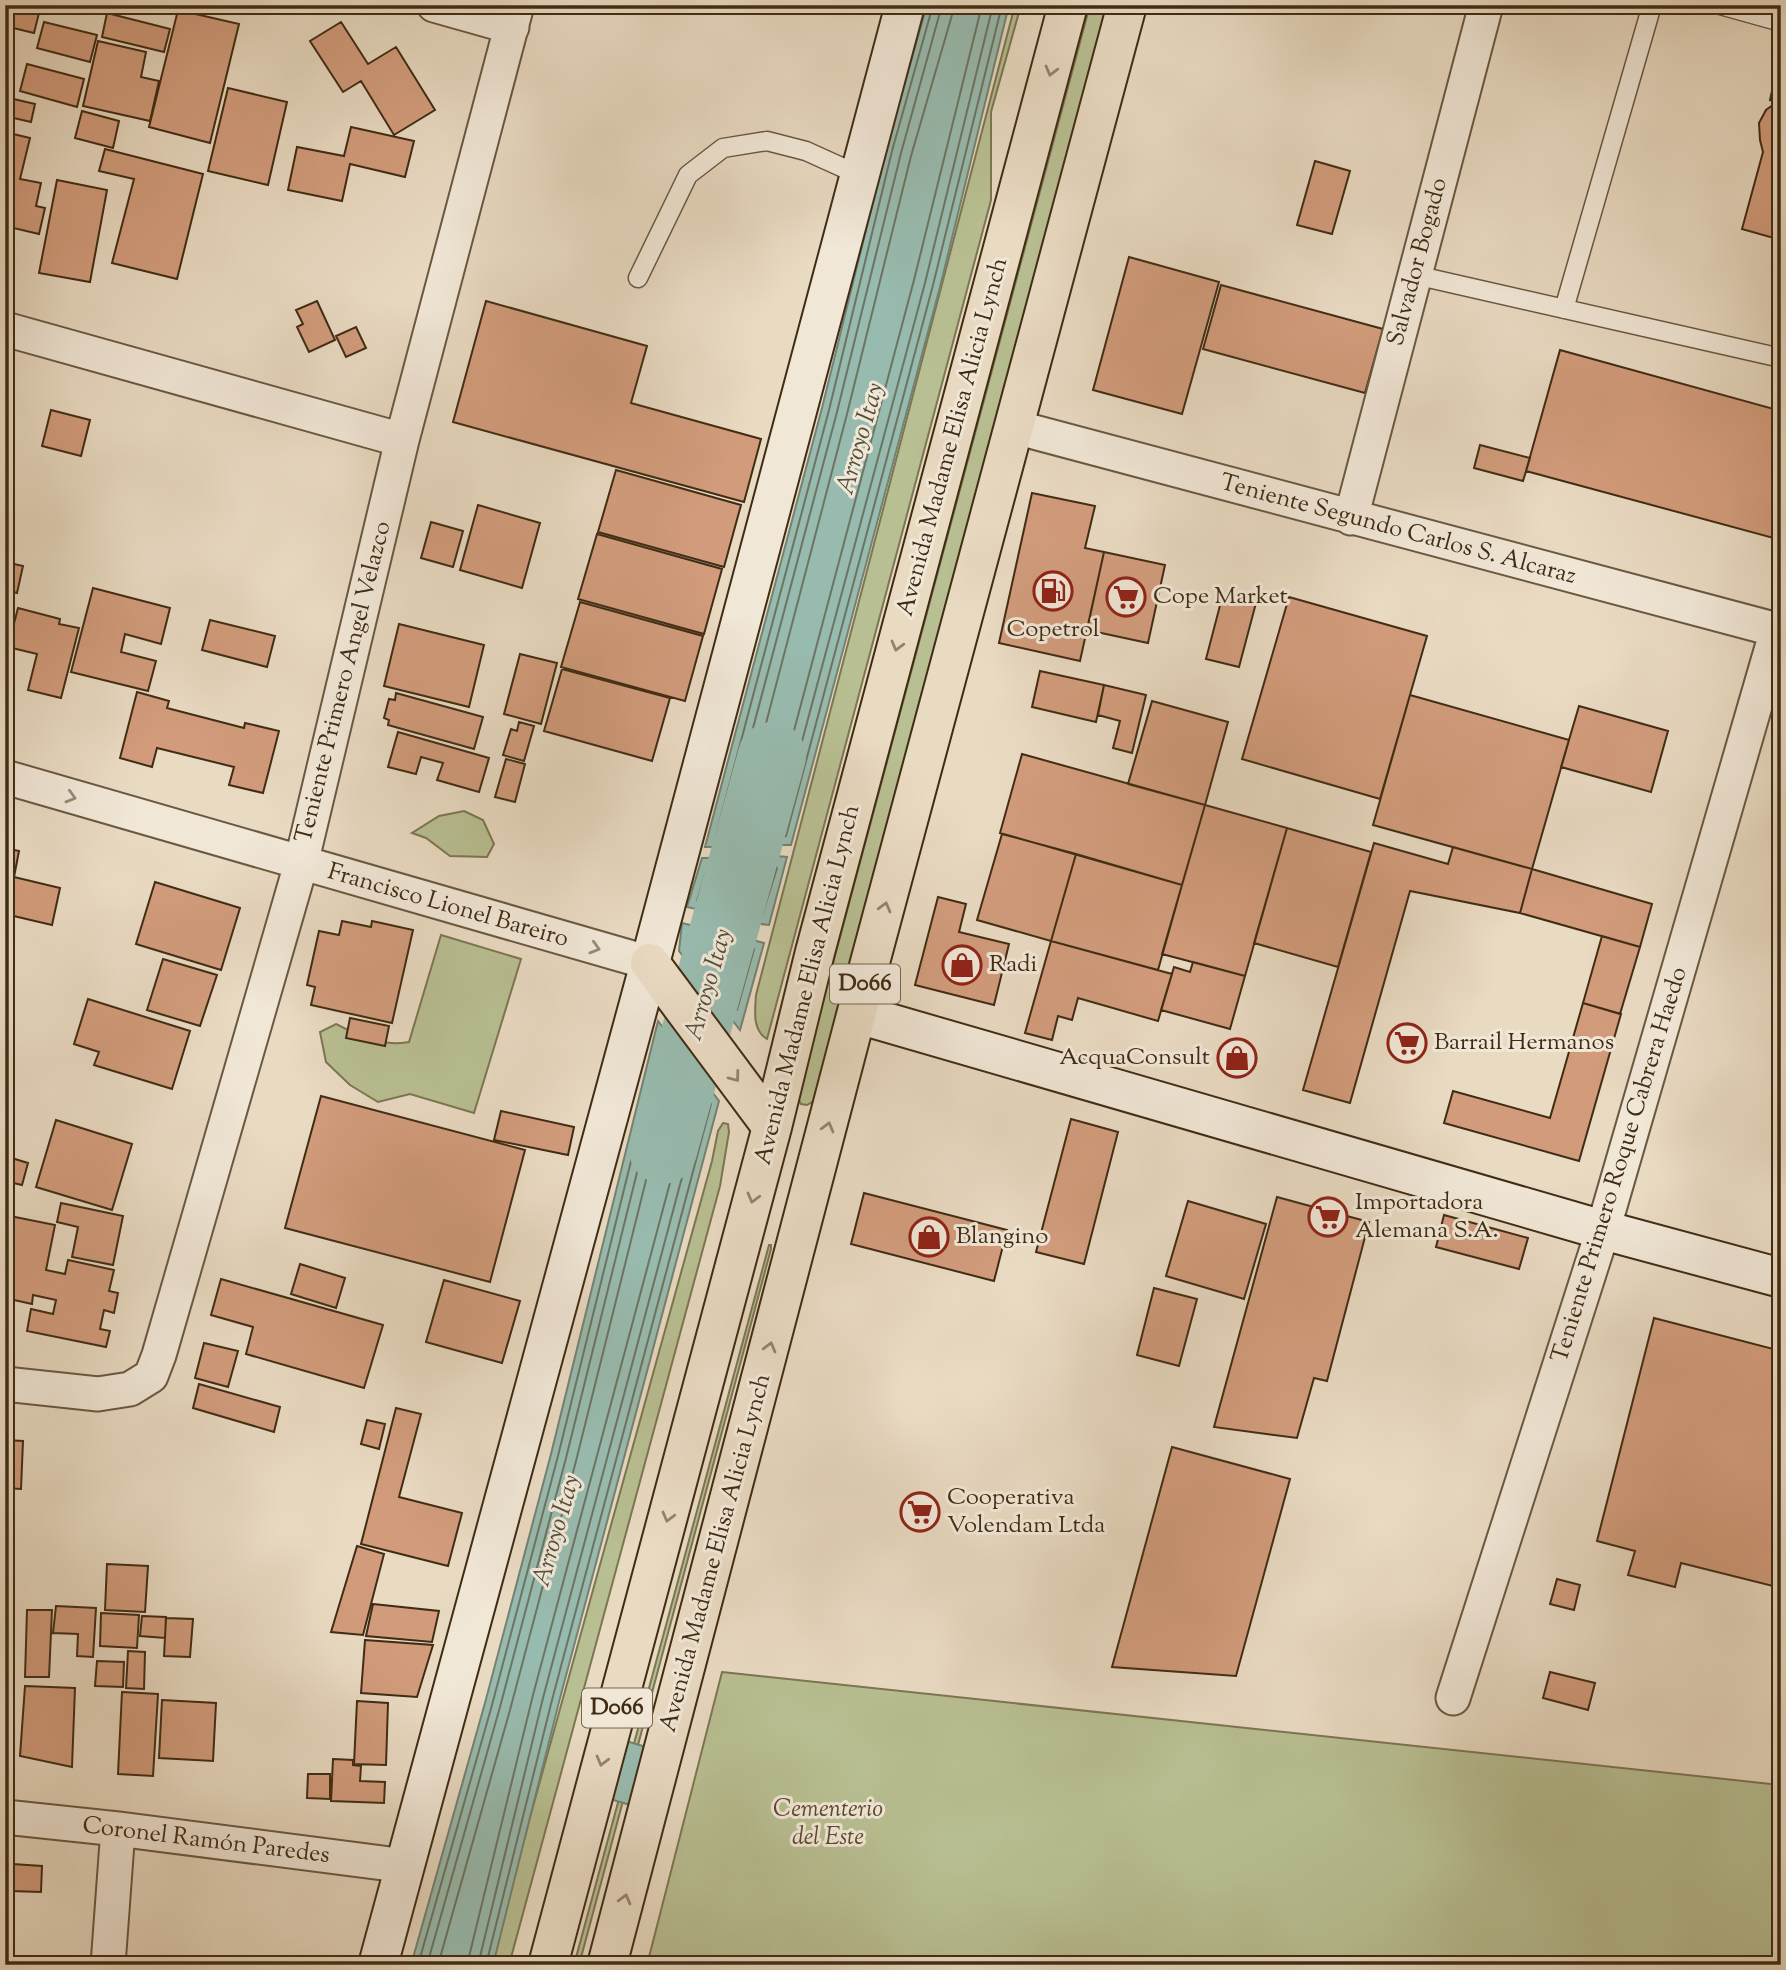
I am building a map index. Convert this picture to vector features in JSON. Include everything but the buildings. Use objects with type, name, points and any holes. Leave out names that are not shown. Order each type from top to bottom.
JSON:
[{"type":"highway","name":"Avenida Madame Elisa Alicia Lynch","points":[[548,1965],[772,1127],[814,952],[1068,5]]},
{"type":"highway","name":"Avenida Madame Elisa Alicia Lynch","points":[[607,1965],[1127,5]]},
{"type":"highway","points":[[650,963],[772,1127]]},
{"type":"main road","points":[[378,1965],[650,963],[905,5]]},
{"type":"main road","points":[[858,1014],[1603,1230],[1781,1278]]},
{"type":"street","points":[[434,5],[514,16]]},
{"type":"street","name":"Salvador Bogado","points":[[1351,518],[1486,5]]},
{"type":"street","name":"Teniente Primero Angel Velazco","points":[[5,1384],[98,1394],[130,1389],[151,1376],[159,1355],[300,864],[402,440],[514,16]]},
{"type":"street","points":[[5,329],[402,440]]},
{"type":"street","name":"Teniente Segundo Carlos S. Alcaraz","points":[[1015,428],[1779,631]]},
{"type":"street","name":"Teniente Primero Roque Cabrera Haedo","points":[[1453,1698],[1603,1230],[1779,631]]},
{"type":"street","name":"Francisco Lionel Bareiro","points":[[5,777],[650,963]]},
{"type":"street","name":"Coronel Ramón Paredes","points":[[5,1817],[406,1866]]},
{"type":"street","points":[[108,1965],[118,1829]]},
{"type":"lane","points":[[1564,309],[1652,5]]},
{"type":"lane","points":[[1720,5],[1781,22]]},
{"type":"lane","points":[[638,278],[688,175],[723,148],[767,141],[806,151],[859,174]]},
{"type":"lane","points":[[1415,275],[1781,358]]},
{"type":"green space","points":[[1015,5],[1021,5],[991,112],[991,200],[767,1039],[757,1025],[756,995]]},
{"type":"green space","points":[[1090,5],[1108,5],[814,1101],[807,1105],[801,1104],[797,1097]]},
{"type":"green space","points":[[464,811],[483,820],[494,844],[487,857],[450,856],[426,838],[412,833],[439,816]]},
{"type":"green space","points":[[441,935],[521,959],[474,1113],[410,1094],[378,1102],[350,1085],[326,1062],[320,1032],[336,1024],[362,1037],[380,1042],[409,1042]]},
{"type":"green space","points":[[723,1123],[728,1124],[729,1132],[720,1186],[509,1965],[489,1965],[712,1161],[718,1131]]},
{"type":"green space","points":[[769,1245],[771,1249],[579,1965],[574,1965]]},
{"type":"green space","name":"Cementerio del Este","points":[[722,1672],[1781,1785],[1781,1965],[647,1965]]},
{"type":"water","points":[[927,5],[1009,5],[940,287],[791,845],[779,845],[776,856],[787,857],[769,925],[753,923],[749,939],[752,921],[687,907],[702,858],[774,857],[778,846],[705,847],[822,408],[886,149]]},
{"type":"water","points":[[682,923],[764,943],[740,1030],[679,951]]},
{"type":"water","points":[[658,1021],[719,1101],[559,1702],[493,1965],[411,1965],[485,1703],[551,1454]]},
{"type":"water","points":[[626,1741],[646,1747],[630,1805],[610,1799]]},
{"type":"waterway","name":"Arroyo Itay","points":[[663,1150],[772,756]]},
{"type":"place","name":"Copetrol","points":[[1053,591]]},
{"type":"place","name":"Cope Market","points":[[1126,597]]},
{"type":"place","name":"Radi","points":[[962,965]]},
{"type":"place","name":"Barrail Hermanos","points":[[1407,1043]]},
{"type":"place","name":"AcquaConsult","points":[[1237,1058]]},
{"type":"place","name":"Importadora Alemana S.A.","points":[[1328,1217]]},
{"type":"place","name":"Blangino","points":[[929,1237]]},
{"type":"place","name":"Cooperativa Volendam Ltda","points":[[920,1512]]}]
